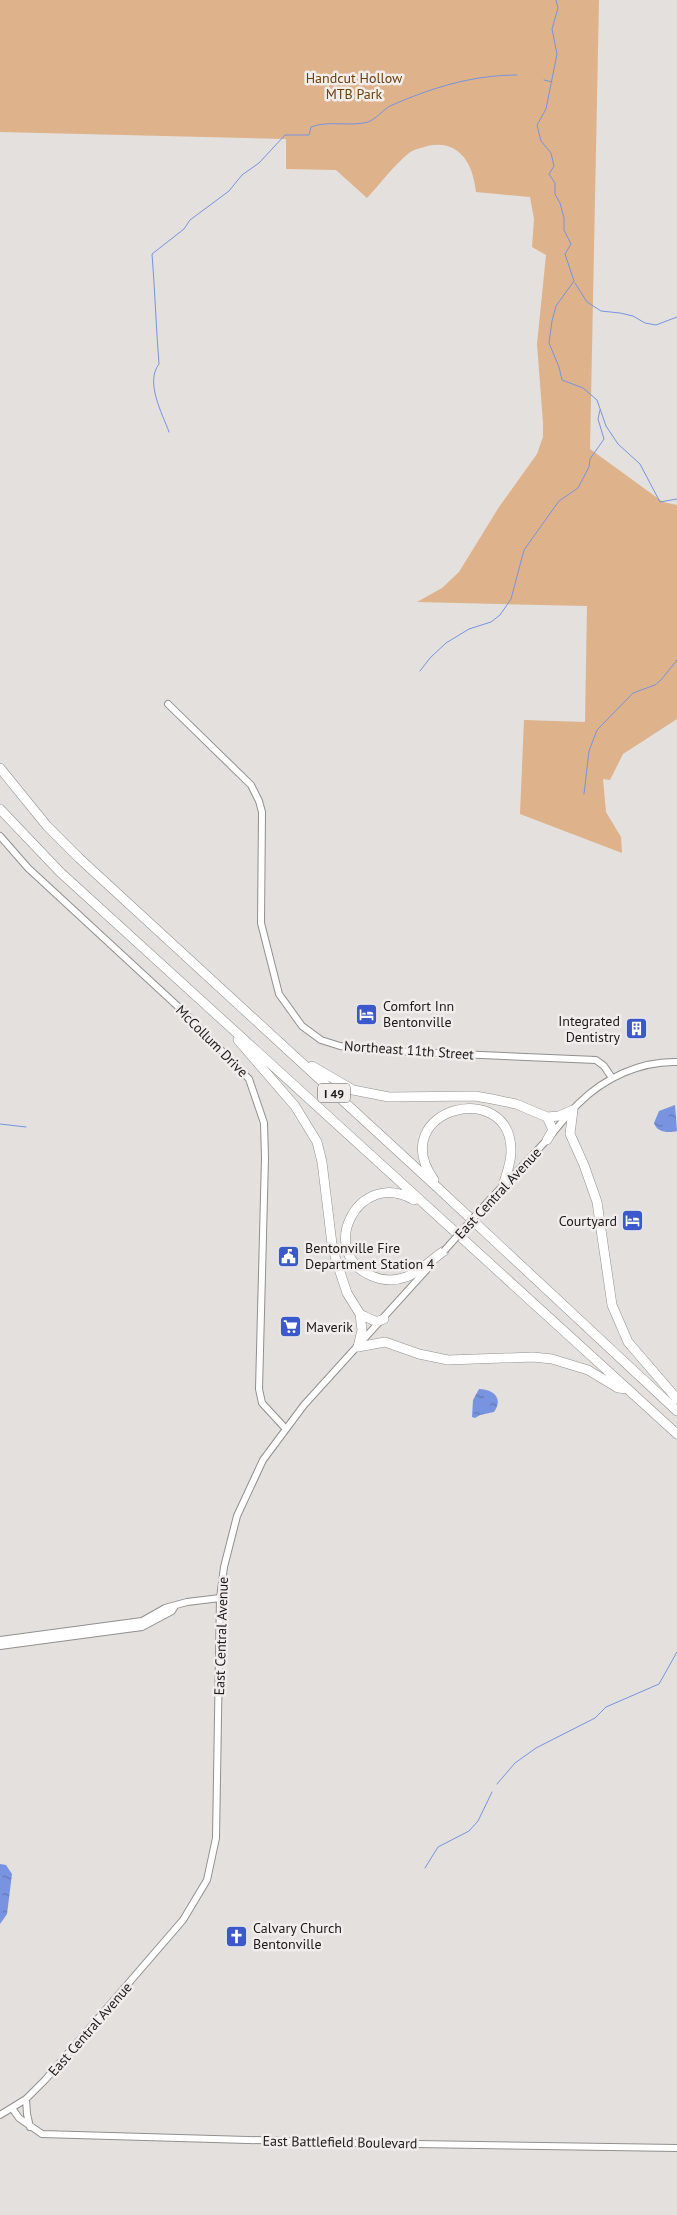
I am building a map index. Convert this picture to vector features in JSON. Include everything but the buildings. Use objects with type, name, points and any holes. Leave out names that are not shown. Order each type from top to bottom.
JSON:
[{"type":"highway","name":"I 49","points":[[0,768],[17,792],[47,826],[677,1411]]},
{"type":"highway","name":"I 49","points":[[0,809],[60,872],[677,1434]]},
{"type":"highway","points":[[223,1020],[248,1053],[295,1106],[312,1131],[322,1162],[336,1260],[347,1293],[360,1314],[362,1330],[358,1348],[385,1342],[419,1354],[448,1360],[533,1357],[552,1359],[588,1370],[618,1388],[628,1389]]},
{"type":"highway","points":[[274,1038],[331,1079],[353,1090],[389,1097],[475,1096],[492,1098],[516,1104],[547,1117],[559,1116],[573,1110]]},
{"type":"highway","points":[[439,1189],[425,1162],[423,1150],[426,1136],[432,1124],[442,1115],[462,1108],[485,1111],[497,1119],[506,1131],[511,1151],[503,1186]]},
{"type":"highway","points":[[573,1110],[570,1134],[584,1165],[597,1202],[612,1305],[628,1342],[677,1399]]},
{"type":"highway","points":[[547,1117],[554,1130],[547,1140]]},
{"type":"highway","points":[[427,1208],[410,1198],[391,1193],[374,1195],[365,1199],[358,1205],[348,1220],[346,1240],[350,1255],[358,1266],[369,1275],[391,1280],[411,1274],[444,1251]]},
{"type":"highway","points":[[360,1314],[374,1321],[379,1322],[384,1319]]},
{"type":"street","name":"Northeast 11th Street","points":[[168,704],[251,785],[260,801],[262,812],[262,932],[279,994],[302,1026],[322,1040],[367,1050],[596,1060],[604,1066],[612,1078]]},
{"type":"street","name":"McCollum Drive","points":[[0,836],[28,868],[185,1013],[249,1079],[264,1123],[265,1158],[259,1389],[262,1403],[285,1428]]},
{"type":"street","name":"East Central Avenue","points":[[0,2115],[26,2099],[45,2080],[170,1935],[200,1894],[207,1880],[216,1838],[220,1598],[230,1538],[244,1497],[263,1460],[285,1428],[573,1110],[598,1086],[612,1078],[645,1066],[677,1062]]},
{"type":"street","points":[[0,1640],[142,1621],[187,1602],[220,1598]]},
{"type":"street","points":[[0,1646],[142,1627],[172,1611],[175,1606]]},
{"type":"street","points":[[26,2099],[30,2127]]},
{"type":"street","name":"East Battlefield Boulevard","points":[[12,2108],[19,2118],[42,2134],[677,2148]]},
{"type":"green space","name":"Handcut Hollow MTB Park","points":[[0,0],[599,0],[590,449],[663,502],[677,505],[677,719],[623,754],[610,780],[603,779],[606,812],[621,837],[622,853],[520,814],[524,720],[585,722],[587,606],[417,602],[442,588],[459,572],[499,507],[537,454],[543,437],[537,344],[546,255],[532,247],[534,219],[530,197],[476,192],[468,163],[456,150],[448,146],[427,146],[409,153],[367,198],[336,170],[286,169],[286,139],[0,132]]},
{"type":"water","points":[[675,1105],[677,1131],[667,1132],[658,1129],[654,1123],[659,1111]]},
{"type":"water","points":[[479,1389],[484,1389],[496,1395],[498,1402],[494,1412],[475,1418],[472,1417],[473,1400]]},
{"type":"water","points":[[0,1864],[6,1865],[12,1874],[7,1914],[0,1924]]},
{"type":"waterway","points":[[556,0],[558,8],[552,29],[557,54],[546,109],[537,125],[541,141],[551,153],[554,166],[549,174],[555,183],[555,194],[560,203],[564,218],[564,230],[571,244],[565,254],[574,281],[556,306],[549,343],[562,380],[583,388],[597,400],[606,426],[618,444],[640,464],[660,502],[677,499]]},
{"type":"waterway","points":[[169,432],[154,388],[155,371],[159,364],[152,254],[184,229],[190,220],[229,191],[242,175],[259,163],[285,135],[309,135],[311,127],[318,125],[368,122],[390,106],[436,88],[484,77],[517,75]]},
{"type":"waterway","points":[[544,80],[552,82]]},
{"type":"waterway","points":[[575,283],[587,302],[601,311],[633,316],[645,323],[656,325],[677,317]]},
{"type":"waterway","points":[[420,671],[430,658],[446,643],[469,629],[491,622],[500,615],[511,599],[524,550],[559,501],[578,488],[589,467],[590,459],[604,439],[598,419],[600,410]]},
{"type":"waterway","points":[[584,794],[589,751],[597,730],[633,693],[655,685],[661,680],[677,660]]},
{"type":"waterway","points":[[0,1124],[26,1127]]},
{"type":"waterway","points":[[497,1784],[515,1763],[536,1748],[595,1718],[606,1707],[659,1684],[677,1652]]},
{"type":"waterway","points":[[425,1868],[438,1847],[469,1831],[478,1821],[492,1792]]},
{"type":"place","name":"Comfort Inn Bentonville","points":[[367,1014]]},
{"type":"place","name":"Integrated Dentistry","points":[[636,1029]]},
{"type":"place","name":"Courtyard","points":[[633,1221]]},
{"type":"place","name":"Bentonville Fire Department Station 4","points":[[289,1256]]},
{"type":"place","name":"Maverik","points":[[290,1327]]},
{"type":"place","name":"Calvary Church Bentonville","points":[[237,1936]]}]
